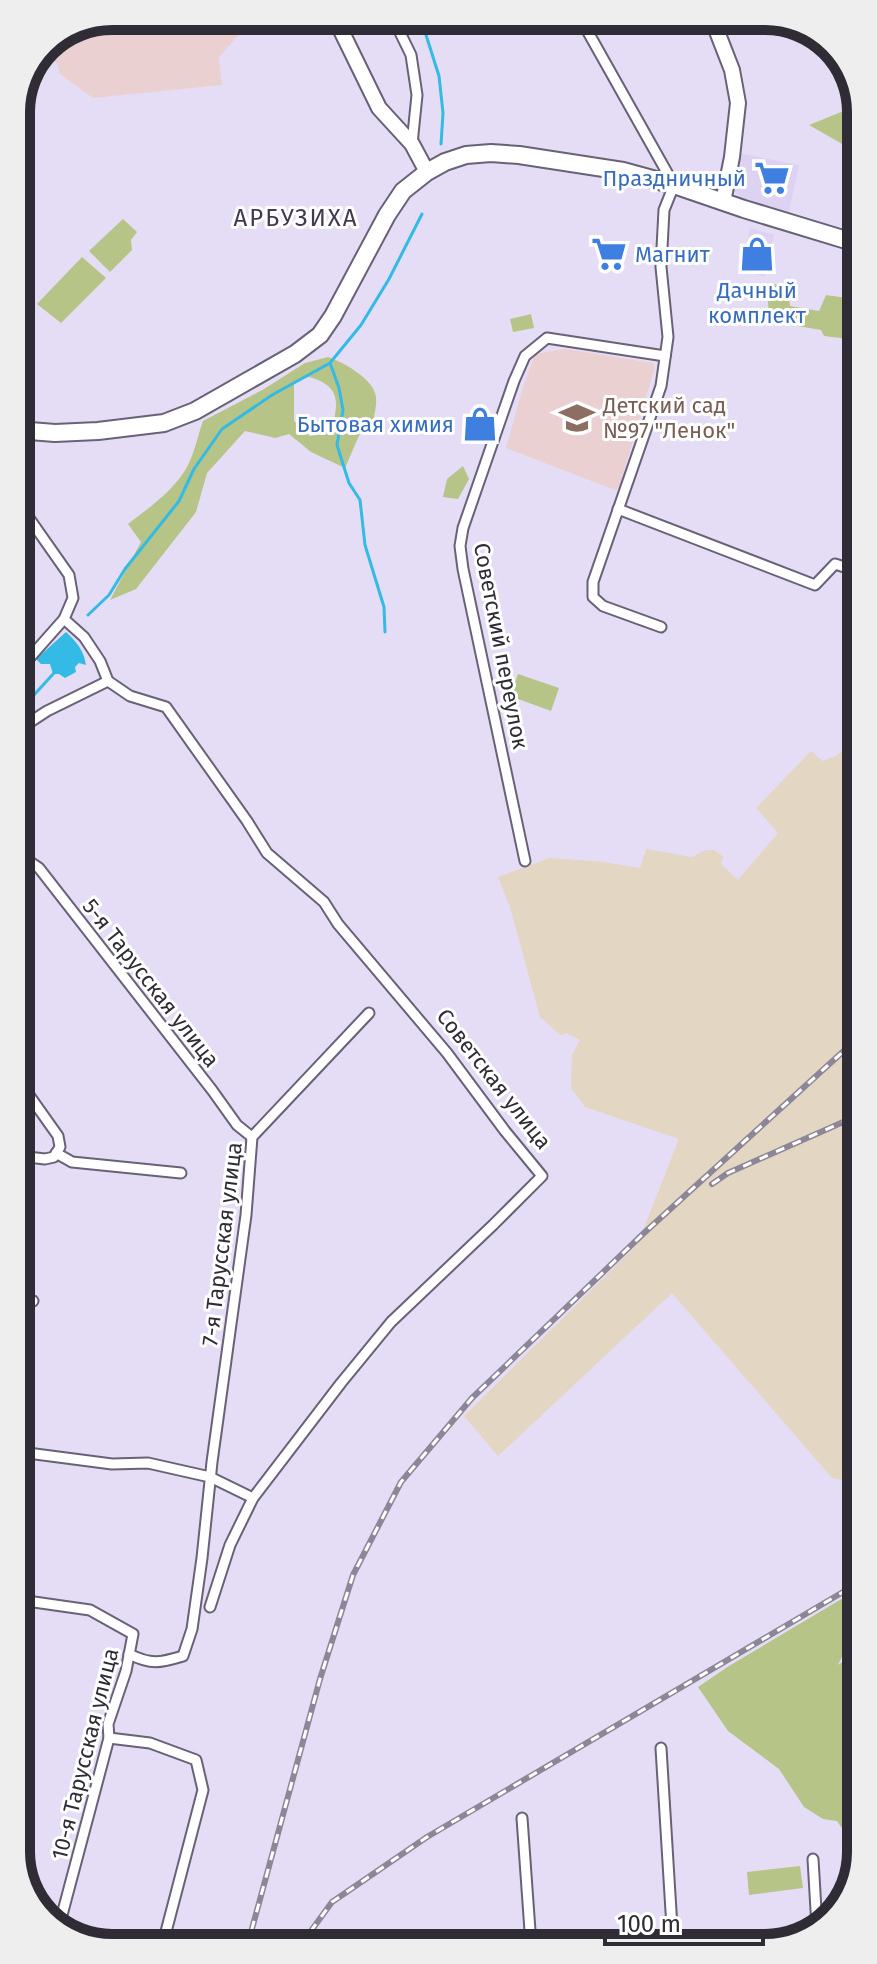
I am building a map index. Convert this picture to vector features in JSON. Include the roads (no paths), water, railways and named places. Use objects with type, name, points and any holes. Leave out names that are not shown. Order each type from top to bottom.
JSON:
[{"type":"main road","points":[[30,431],[98,431],[164,423],[208,404],[295,354],[320,335],[333,316],[403,191],[427,172],[466,155],[519,155],[623,171],[847,240]]},
{"type":"street","points":[[341,30],[379,108],[412,144],[427,172]]},
{"type":"street","points":[[399,30],[411,55],[417,95],[412,144]]},
{"type":"street","points":[[587,30],[674,185],[664,210],[661,267],[668,337],[661,386],[593,582],[593,597],[603,606],[661,627]]},
{"type":"street","points":[[716,30],[732,70],[738,103],[723,202]]},
{"type":"street","name":"Советский переулок","points":[[525,861],[463,569],[460,546],[463,528],[514,381],[525,356],[538,344],[547,338],[665,356]]},
{"type":"street","points":[[618,509],[815,585],[835,564],[847,568]]},
{"type":"street","points":[[30,520],[69,575],[73,598],[64,619],[30,657]]},
{"type":"street","points":[[30,722],[108,681],[100,661],[84,637],[64,619]]},
{"type":"street","name":"Советская улица","points":[[108,681],[130,696],[166,707],[267,853],[324,902],[338,924],[447,1053],[542,1176],[391,1322],[341,1383],[253,1498],[230,1545],[210,1607]]},
{"type":"street","name":"5-я Тарусская улица","points":[[30,862],[39,868],[237,1125],[252,1137]]},
{"type":"street","name":"7-я Тарусская улица","points":[[129,1654],[146,1662],[183,1656],[192,1629],[246,1215],[252,1137],[369,1013]]},
{"type":"street","points":[[30,1097],[58,1136],[60,1147],[54,1157],[30,1157]]},
{"type":"street","points":[[56,1153],[72,1162],[181,1173]]},
{"type":"street","points":[[30,1453],[112,1464],[148,1463],[210,1477],[253,1498]]},
{"type":"street","name":"10-я Тарусская улица","points":[[30,1601],[90,1610],[133,1634],[62,1917]]},
{"type":"street","points":[[109,1738],[150,1743],[196,1760],[203,1790],[165,1934]]},
{"type":"street","points":[[661,1748],[672,1934]]},
{"type":"street","points":[[522,1818],[530,1934]]},
{"type":"street","points":[[813,1859],[816,1916]]},
{"type":"water","points":[[66,632],[84,655],[86,665],[79,663],[75,667],[76,672],[65,678],[53,674],[50,664],[41,664],[36,659]]},
{"type":"waterway","points":[[424,30],[439,76],[443,113],[441,144]]},
{"type":"waterway","points":[[88,615],[109,595],[125,569],[179,501],[194,469],[222,429],[272,395],[330,363],[361,325],[422,214]]},
{"type":"waterway","points":[[330,363],[343,410],[337,445],[349,483],[360,500],[365,545],[384,607],[385,632]]},
{"type":"waterway","points":[[30,699],[54,673]]},
{"type":"railway","points":[[251,1934],[320,1679],[353,1575],[401,1482],[472,1398],[644,1233],[847,1048]]},
{"type":"railway","points":[[712,1184],[728,1173],[847,1120]]},
{"type":"railway","points":[[309,1934],[332,1902],[427,1837],[847,1590]]},
{"type":"place","name":"Праздничный","points":[[772,178]]},
{"type":"place","name":"Магнит","points":[[609,254]]},
{"type":"place","name":"Дачный комплект","points":[[757,254]]},
{"type":"place","name":"Детский сад №97 \"Ленок\"","points":[[577,418]]},
{"type":"place","name":"Бытовая химия","points":[[480,424]]},
{"type":"district","name":"АРБУЗИХА","points":[[296,218]]}]
